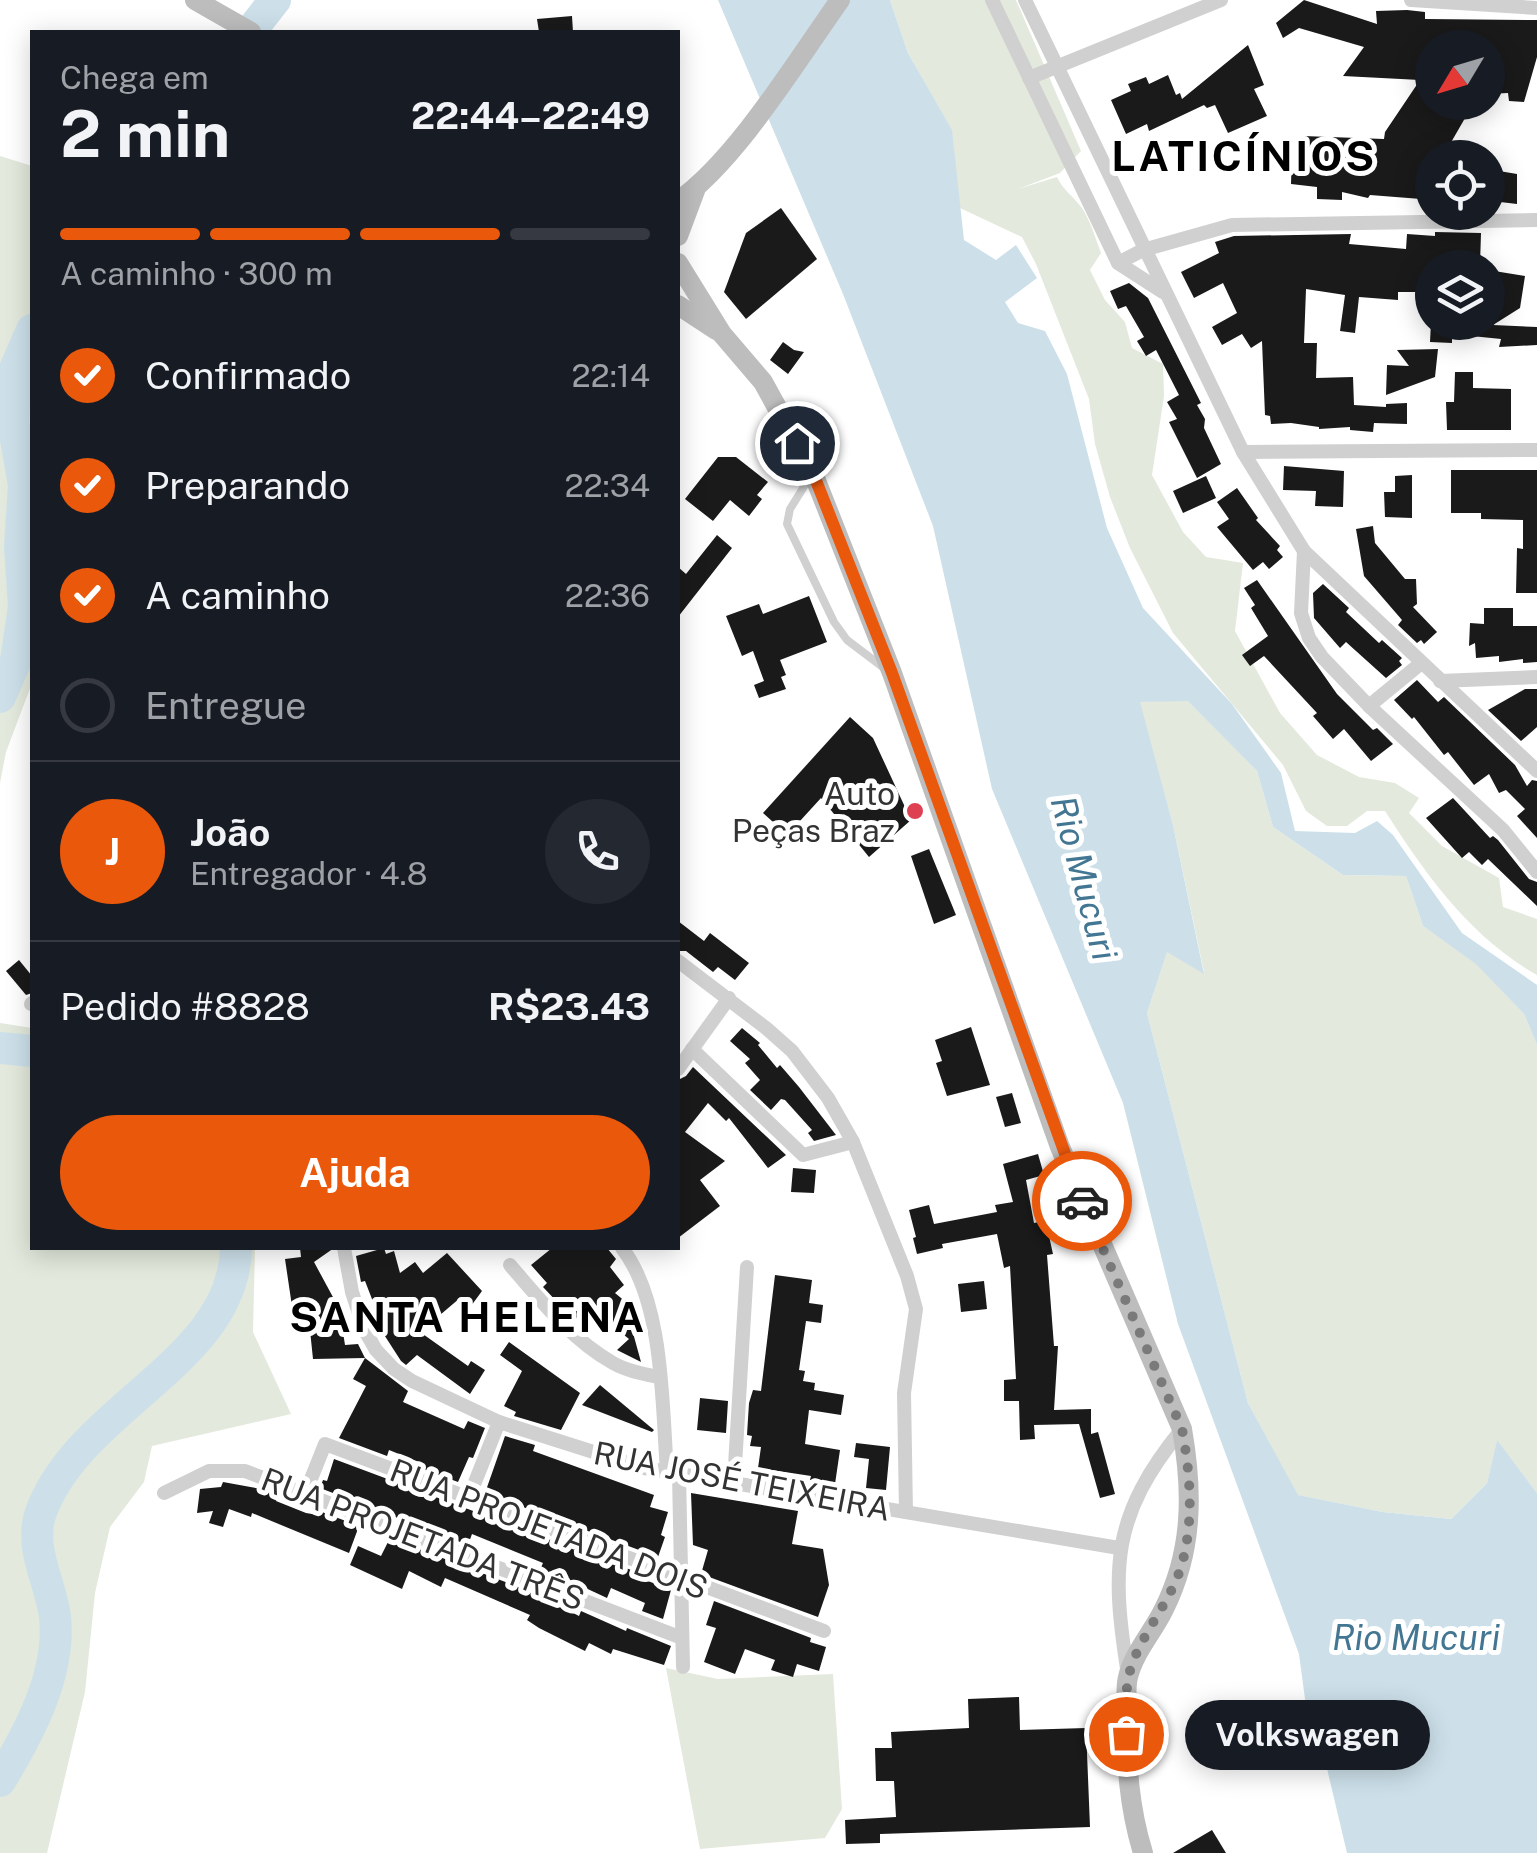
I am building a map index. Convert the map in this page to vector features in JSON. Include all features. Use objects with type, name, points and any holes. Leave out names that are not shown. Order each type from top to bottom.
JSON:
[{"type":"main road","points":[[195,0],[243,28]]},
{"type":"main road","points":[[680,200],[696,188],[735,143],[840,0]]},
{"type":"main road","points":[[680,231],[696,188]]},
{"type":"main road","points":[[680,266],[722,334],[763,382],[813,473],[892,673],[1060,1146],[1182,1429],[1189,1467],[1190,1515],[1183,1562],[1128,1678],[1126,1762],[1132,1819],[1142,1853]]},
{"type":"main road","points":[[680,306],[722,334]]},
{"type":"street","points":[[992,0],[1118,263],[1168,295]]},
{"type":"street","points":[[1025,0],[1242,452],[1304,551],[1537,771]]},
{"type":"street","points":[[1029,78],[1221,0]]},
{"type":"street","points":[[1412,0],[1537,8]]},
{"type":"street","points":[[1118,263],[1143,250],[1232,225],[1537,220]]},
{"type":"street","points":[[1242,452],[1537,450]]},
{"type":"street","points":[[1304,551],[1300,614],[1322,657],[1503,830],[1537,872]]},
{"type":"street","points":[[1370,706],[1420,664]]},
{"type":"street","points":[[1440,681],[1537,677]]},
{"type":"street","points":[[680,962],[792,1051],[828,1098],[853,1142],[908,1276],[916,1309],[904,1393],[906,1512]]},
{"type":"street","points":[[680,1066],[729,998]]},
{"type":"street","points":[[692,1049],[803,1155],[853,1142]]},
{"type":"street","name":"RUA JOSÉ TEIXEIRA","points":[[344,1250],[352,1292],[364,1329],[376,1350],[412,1381],[499,1422],[600,1456],[673,1473],[1119,1548]]},
{"type":"street","points":[[623,1250],[640,1276],[646,1296],[673,1473],[683,1668]]},
{"type":"street","points":[[510,1265],[564,1325],[598,1352],[616,1365],[659,1377]]},
{"type":"street","points":[[734,1482],[747,1267]]},
{"type":"street","points":[[468,1497],[499,1422]]},
{"type":"street","points":[[1128,1678],[1119,1620],[1119,1548],[1141,1486],[1182,1429]]},
{"type":"street","name":"RUA PROJETADA DOIS","points":[[305,1494],[325,1444],[824,1630]]},
{"type":"street","name":"RUA PROJETADA TRÊS","points":[[164,1494],[209,1472],[245,1471],[682,1638]]},
{"type":"lane","points":[[813,473],[790,509],[787,524],[846,640],[892,673]]},
{"type":"shaded area","points":[[890,0],[1016,0],[1081,151],[1060,173],[1018,189],[1057,177],[1090,224],[1101,253],[1090,270],[1105,300],[1125,322],[1132,348],[1163,364],[1164,396],[1152,475],[1183,532],[1206,557],[1243,563],[1235,631],[1280,713],[1317,755],[1359,777],[1395,783],[1419,798],[1409,813],[1442,846],[1499,878],[1503,907],[1537,919],[1537,975],[1491,942],[1451,903],[1385,811],[1367,811],[1347,826],[1327,826],[1306,811],[1283,765],[1173,633],[1130,548],[1110,497],[1095,444],[1089,399],[1036,264],[1022,237],[960,208],[948,124],[908,53]]},
{"type":"shaded area","points":[[0,156],[30,165],[30,688],[6,752],[0,783]]},
{"type":"shaded area","points":[[1188,700],[1257,771],[1273,827],[1343,875],[1406,876],[1423,926],[1476,963],[1524,1014],[1537,1045],[1537,1493],[1497,1441],[1487,1483],[1451,1519],[1383,1512],[1297,1495],[1248,1403],[1147,1013],[1167,951],[1204,972],[1173,825],[1139,702]]},
{"type":"shaded area","points":[[0,1023],[30,1028],[30,1250],[255,1250],[253,1332],[291,1414],[152,1446],[144,1482],[110,1527],[95,1593],[85,1692],[47,1853],[0,1853]]},
{"type":"shaded area","points":[[666,1668],[718,1679],[833,1674],[842,1809],[825,1838],[700,1849]]},
{"type":"water","name":"Rio Mucuri","points":[[718,0],[890,0],[908,53],[952,130],[964,240],[996,260],[1016,245],[1037,278],[1005,302],[1018,323],[1045,331],[1067,374],[1107,528],[1143,608],[1232,704],[1281,773],[1295,831],[1355,833],[1377,821],[1393,835],[1462,933],[1537,985],[1537,1045],[1524,1014],[1476,964],[1423,926],[1406,876],[1343,875],[1273,827],[1257,771],[1188,701],[1140,702],[1173,825],[1204,974],[1167,952],[1147,1013],[1248,1403],[1298,1495],[1383,1512],[1451,1519],[1487,1483],[1497,1440],[1537,1493],[1537,1853],[1347,1853],[1324,1756],[1309,1729],[1299,1654],[1178,1324],[1123,1103],[992,789],[933,526],[843,294]]},
{"type":"building","points":[[1304,0],[1377,24],[1376,11],[1407,10],[1425,12],[1425,19],[1537,20],[1537,57],[1524,102],[1509,101],[1505,93],[1505,30],[1415,30],[1415,80],[1343,76],[1364,47],[1299,28],[1283,38],[1276,23]]},
{"type":"building","points":[[572,16],[573,30],[539,30],[537,19]]},
{"type":"building","points":[[1248,45],[1264,85],[1254,89],[1267,116],[1228,133],[1215,105],[1204,105],[1149,131],[1147,124],[1126,134],[1111,100],[1131,91],[1128,84],[1146,77],[1149,84],[1168,75],[1176,95],[1180,93],[1182,99]]},
{"type":"building","points":[[1415,87],[1415,120],[1464,120],[1452,140],[1415,140],[1415,199],[1370,195],[1368,198],[1342,192],[1342,200],[1317,199],[1317,187],[1291,184],[1292,149],[1303,149],[1303,136],[1384,139]]},
{"type":"building","points":[[1505,172],[1517,174],[1517,204],[1505,203]]},
{"type":"building","points":[[781,208],[817,259],[746,319],[724,292],[746,233]]},
{"type":"building","points":[[1435,232],[1481,233],[1480,250],[1415,250],[1415,292],[1398,292],[1398,300],[1359,297],[1355,333],[1340,331],[1345,295],[1306,289],[1304,343],[1317,343],[1316,378],[1353,377],[1354,405],[1386,407],[1407,403],[1407,424],[1374,423],[1373,432],[1350,427],[1319,429],[1291,423],[1271,424],[1270,416],[1265,415],[1262,341],[1251,348],[1242,334],[1222,345],[1212,327],[1237,313],[1223,283],[1194,298],[1181,272],[1219,253],[1215,242],[1234,236],[1351,234],[1349,244],[1406,249],[1407,234],[1435,236]]},
{"type":"building","points":[[1505,273],[1525,276],[1520,308],[1505,317]]},
{"type":"building","points":[[1129,283],[1148,298],[1201,403],[1197,405],[1205,419],[1204,428],[1221,464],[1197,478],[1169,422],[1177,419],[1167,402],[1179,395],[1156,350],[1146,356],[1137,341],[1144,337],[1126,306],[1118,309],[1110,291]]},
{"type":"building","points":[[1505,326],[1537,327],[1537,345],[1499,347],[1501,340],[1505,340]]},
{"type":"building","points":[[783,342],[804,352],[788,374],[770,360]]},
{"type":"building","points":[[1438,349],[1435,377],[1386,395],[1387,365],[1409,366],[1397,350]]},
{"type":"building","points":[[1455,372],[1473,372],[1473,388],[1511,389],[1511,430],[1447,430],[1446,402],[1454,402]]},
{"type":"building","points":[[718,457],[736,457],[768,482],[757,495],[762,499],[749,516],[730,500],[713,521],[685,499]]},
{"type":"building","points":[[1284,466],[1344,471],[1343,507],[1315,506],[1316,491],[1283,490]]},
{"type":"building","points":[[1451,470],[1537,470],[1537,593],[1516,593],[1517,548],[1523,549],[1523,520],[1481,519],[1481,513],[1451,513]]},
{"type":"building","points":[[1412,475],[1412,518],[1385,517],[1384,492],[1395,492],[1395,476]]},
{"type":"building","points":[[1206,476],[1216,498],[1183,513],[1173,491]]},
{"type":"building","points":[[1237,488],[1256,520],[1280,546],[1277,550],[1283,557],[1269,569],[1263,562],[1253,570],[1217,527],[1229,519],[1217,502]]},
{"type":"building","points":[[1373,526],[1375,543],[1405,579],[1416,579],[1417,604],[1413,607],[1437,632],[1424,644],[1421,640],[1417,643],[1398,625],[1402,620],[1364,576],[1356,529]]},
{"type":"building","points":[[717,535],[732,548],[680,614],[680,569],[686,574]]},
{"type":"building","points":[[1257,580],[1337,694],[1393,744],[1371,761],[1344,729],[1333,739],[1313,716],[1317,713],[1264,656],[1250,666],[1242,655],[1268,636],[1244,588]]},
{"type":"building","points":[[1323,584],[1379,643],[1382,640],[1402,658],[1402,665],[1386,678],[1346,642],[1340,648],[1314,618],[1313,593]]},
{"type":"building","points":[[809,596],[827,642],[780,660],[786,689],[759,698],[754,685],[764,681],[753,651],[742,656],[726,616],[759,604],[763,614]]},
{"type":"building","points":[[1484,608],[1513,608],[1513,626],[1537,626],[1537,662],[1499,662],[1499,656],[1476,658],[1475,643],[1469,646],[1470,623],[1484,624]]},
{"type":"building","points":[[1417,680],[1438,702],[1444,697],[1515,765],[1527,786],[1532,780],[1537,781],[1537,838],[1517,816],[1525,809],[1506,790],[1499,793],[1489,774],[1474,785],[1448,752],[1444,755],[1414,717],[1394,700]]},
{"type":"building","points":[[1525,689],[1537,689],[1537,727],[1521,741],[1488,710]]},
{"type":"building","points":[[850,717],[873,738],[911,820],[869,857],[821,798],[800,821],[805,825],[792,839],[763,813]]},
{"type":"building","points":[[1453,798],[1490,838],[1498,840],[1529,879],[1537,882],[1537,906],[1488,859],[1482,865],[1469,852],[1462,858],[1426,818]]},
{"type":"building","points":[[929,849],[956,915],[934,924],[911,856]]},
{"type":"building","points":[[680,923],[704,941],[710,933],[749,963],[735,980],[718,967],[713,972],[686,951],[680,951]]},
{"type":"building","points":[[19,960],[30,974],[30,994],[26,995],[6,971]]},
{"type":"building","points":[[971,1027],[990,1085],[947,1096],[936,1063],[942,1061],[935,1040]]},
{"type":"building","points":[[742,1028],[760,1043],[777,1068],[780,1065],[836,1135],[814,1141],[808,1133],[812,1130],[785,1100],[781,1099],[771,1110],[750,1090],[760,1080],[745,1063],[750,1059],[730,1041]]},
{"type":"building","points":[[693,1067],[786,1155],[768,1168],[729,1118],[726,1121],[708,1103],[685,1132],[725,1161],[700,1180],[720,1206],[680,1236],[680,1079]]},
{"type":"building","points":[[1012,1093],[1021,1123],[1005,1127],[996,1097]]},
{"type":"building","points":[[1038,1154],[1044,1175],[1026,1180],[1034,1223],[1059,1218],[1062,1233],[1049,1236],[1053,1254],[1047,1255],[1054,1346],[1058,1346],[1054,1410],[1091,1409],[1091,1434],[1098,1432],[1115,1494],[1100,1498],[1079,1424],[1034,1425],[1035,1439],[1020,1440],[1019,1401],[1004,1401],[1004,1380],[1016,1379],[1010,1266],[1004,1268],[997,1234],[942,1244],[943,1248],[917,1254],[913,1238],[916,1237],[909,1210],[929,1205],[934,1224],[997,1212],[995,1205],[1013,1202],[1003,1164]]},
{"type":"building","points":[[793,1168],[816,1170],[814,1193],[791,1192]]},
{"type":"building","points":[[300,1250],[331,1250],[314,1262],[335,1308],[339,1307],[345,1345],[358,1344],[365,1358],[313,1359],[308,1311],[293,1313],[285,1259],[301,1257]]},
{"type":"building","points":[[377,1250],[385,1250],[386,1254],[394,1251],[400,1273],[415,1262],[423,1273],[447,1253],[482,1291],[471,1306],[460,1298],[420,1332],[468,1366],[471,1361],[485,1370],[470,1394],[417,1355],[406,1365],[401,1361],[372,1316],[377,1312],[365,1281],[361,1282],[356,1256]]},
{"type":"building","points":[[550,1250],[609,1250],[616,1259],[610,1267],[624,1285],[615,1293],[638,1312],[630,1322],[641,1362],[617,1350],[629,1339],[589,1307],[574,1320],[543,1287],[547,1283],[531,1265]]},
{"type":"building","points":[[775,1275],[812,1280],[809,1303],[823,1305],[821,1323],[806,1321],[799,1370],[805,1371],[803,1381],[815,1383],[814,1390],[844,1395],[841,1415],[809,1410],[805,1444],[840,1450],[835,1484],[758,1468],[761,1447],[750,1446],[749,1403],[753,1390],[761,1391]]},
{"type":"building","points":[[984,1281],[987,1309],[961,1312],[958,1284]]},
{"type":"building","points":[[509,1342],[580,1393],[561,1430],[514,1416],[516,1412],[504,1406],[522,1371],[500,1355]]},
{"type":"building","points":[[365,1358],[408,1391],[403,1402],[464,1429],[468,1421],[485,1428],[458,1482],[417,1467],[419,1462],[389,1450],[387,1456],[339,1438],[366,1386],[353,1379]]},
{"type":"building","points":[[600,1385],[654,1430],[582,1405]]},
{"type":"building","points":[[700,1398],[728,1401],[726,1433],[697,1430]]},
{"type":"building","points":[[505,1436],[535,1445],[533,1451],[654,1495],[650,1507],[668,1512],[658,1557],[485,1493]]},
{"type":"building","points":[[856,1443],[890,1447],[886,1490],[866,1488],[869,1459],[854,1457]]},
{"type":"building","points":[[334,1459],[650,1577],[648,1581],[671,1590],[663,1619],[642,1611],[645,1603],[611,1588],[607,1598],[564,1578],[563,1581],[539,1572],[543,1563],[472,1534],[468,1545],[320,1488],[323,1480],[327,1481]]},
{"type":"building","points":[[223,1482],[261,1489],[278,1496],[276,1501],[306,1513],[312,1514],[314,1509],[359,1526],[349,1553],[252,1513],[251,1517],[229,1509],[223,1527],[209,1523],[213,1511],[197,1513],[200,1489],[221,1487]]},
{"type":"building","points":[[691,1493],[798,1511],[792,1544],[823,1549],[829,1585],[818,1617],[701,1574],[708,1550],[693,1545]]},
{"type":"building","points":[[390,1538],[555,1601],[579,1616],[581,1611],[671,1646],[664,1665],[613,1649],[611,1654],[589,1643],[585,1651],[539,1628],[527,1620],[530,1615],[445,1578],[441,1587],[409,1571],[402,1589],[350,1565],[358,1546],[381,1556]]},
{"type":"building","points":[[714,1601],[826,1647],[819,1671],[797,1664],[793,1677],[771,1670],[775,1660],[745,1649],[735,1674],[704,1662],[716,1628],[706,1625]]},
{"type":"building","points":[[1019,1697],[1020,1730],[1086,1728],[1090,1827],[880,1834],[880,1843],[846,1844],[845,1820],[896,1817],[894,1781],[876,1781],[875,1748],[892,1748],[891,1732],[969,1728],[968,1699]]},
{"type":"building","points":[[1212,1830],[1226,1853],[1173,1853]]},
{"type":"waterway","points":[[252,30],[275,0]]},
{"type":"waterway","points":[[0,697],[16,660],[24,607],[20,547],[24,485],[13,423],[15,369],[30,335]]},
{"type":"waterway","points":[[0,1048],[30,1051]]},
{"type":"waterway","points":[[0,1781],[32,1723],[53,1660],[55,1617],[37,1538],[41,1512],[60,1475],[88,1442],[184,1354],[210,1322],[229,1288],[236,1250]]},
{"type":"way so far","points":[[1082,1201],[1182,1429],[1189,1467],[1190,1515],[1183,1562],[1128,1678],[1126,1734]]},
{"type":"place","name":"Auto Peças Braz","points":[[915,811]]},
{"type":"place","name":"Volkswagen","points":[[1126,1734]]},
{"type":"district","name":"LATICÍNIOS","points":[[1244,155]]},
{"type":"district","name":"SANTA HELENA","points":[[468,1316]]},
{"type":"route","points":[[797,443],[813,473],[892,673],[1082,1201]]}]
